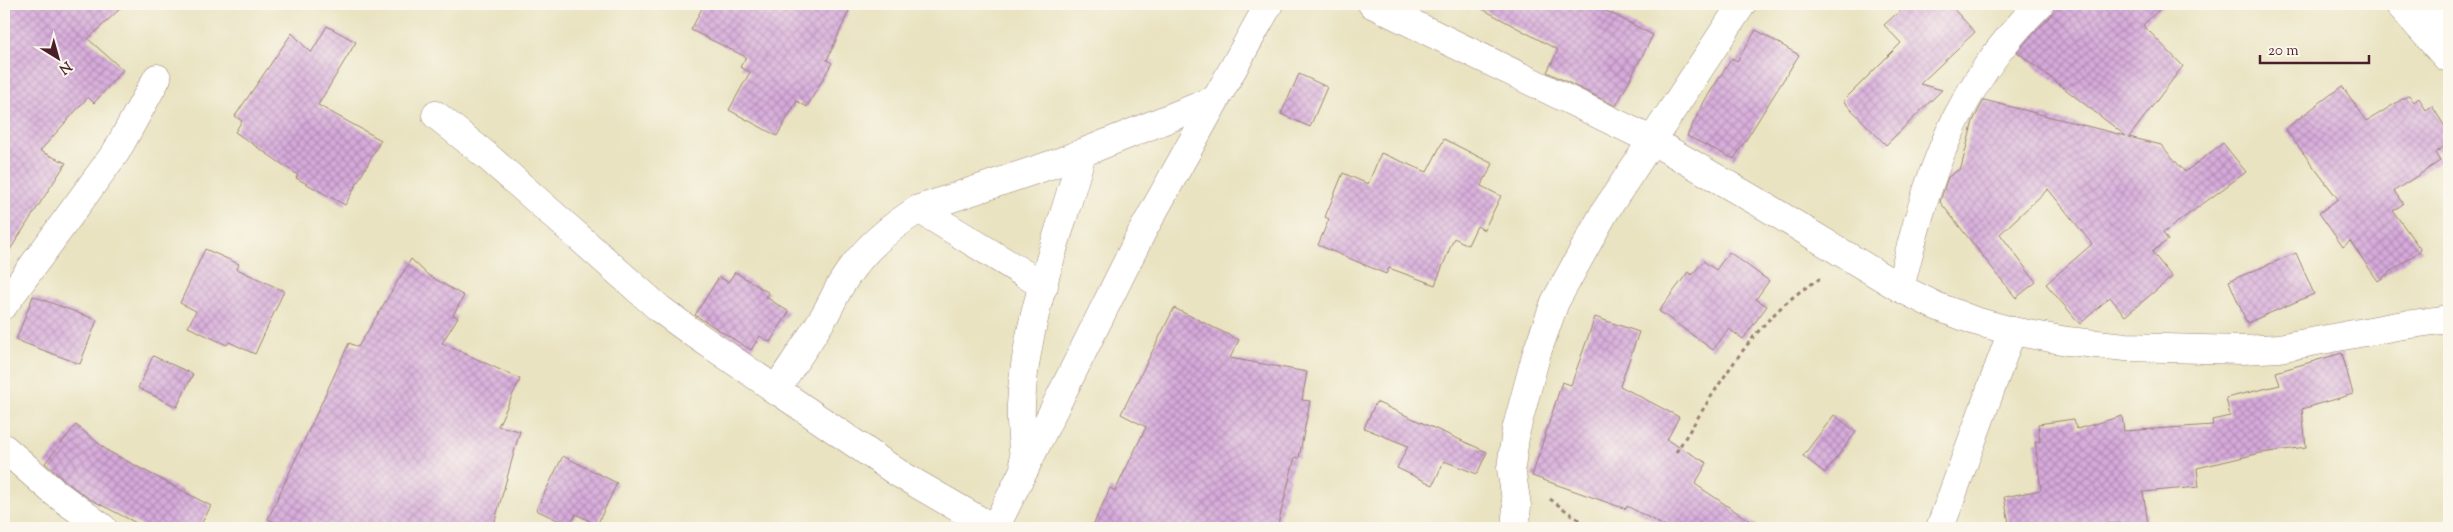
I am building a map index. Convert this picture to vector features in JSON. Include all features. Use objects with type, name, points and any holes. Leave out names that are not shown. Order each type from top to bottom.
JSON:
[{"type":"street","points":[[436,114],[487,156],[660,309],[898,473],[994,528],[1026,469],[1142,232],[1269,4]]},
{"type":"street","points":[[1372,4],[1651,140],[1900,288],[1936,306],[1975,321],[2012,331],[2068,341],[2126,348],[2242,350],[2279,348],[2397,326],[2449,319]]},
{"type":"street","points":[[1516,528],[1517,506],[1511,468],[1516,430],[1537,352],[1555,302],[1575,263],[1651,140],[1742,4]]},
{"type":"street","points":[[1900,288],[1923,198],[1941,148],[1960,108],[2020,23],[2040,4]]},
{"type":"street","points":[[2399,4],[2446,56]]},
{"type":"street","points":[[2422,30],[2449,8]]},
{"type":"street","points":[[4,305],[116,152],[157,78]]},
{"type":"street","points":[[775,390],[826,313],[840,285],[859,260],[881,237],[919,209],[1031,173],[1214,100]]},
{"type":"street","points":[[1026,469],[1021,430],[1021,403],[1026,360],[1044,286],[1082,153]]},
{"type":"street","points":[[919,209],[1044,286]]},
{"type":"street","points":[[1940,528],[2012,331]]},
{"type":"street","points":[[4,448],[54,492],[102,528]]},
{"type":"path","points":[[1676,452],[1742,353],[1767,322],[1816,281],[1854,260]]},
{"type":"building","points":[[4,4],[125,4],[88,39],[123,70],[94,103],[88,97],[40,151],[66,163],[4,259]]},
{"type":"building","points":[[704,4],[852,4],[827,60],[832,63],[807,107],[797,101],[777,136],[729,110],[750,72],[740,67],[746,57],[691,30]]},
{"type":"building","points":[[1473,4],[1593,4],[1653,35],[1616,106],[1547,72],[1558,50]]},
{"type":"building","points":[[1907,4],[1949,4],[1975,32],[1920,84],[1942,90],[1886,145],[1843,101],[1901,43],[1884,25]]},
{"type":"building","points":[[2055,4],[2165,4],[2143,25],[2183,66],[2129,137],[2161,145],[2185,172],[2223,143],[2246,172],[2163,233],[2168,240],[2152,252],[2172,277],[2125,316],[2110,297],[2080,324],[2046,284],[2092,244],[2048,189],[2000,234],[2036,282],[2016,298],[1940,202],[1948,177],[1961,168],[1973,121],[1984,100],[2126,136],[2017,52],[2051,15]]},
{"type":"building","points":[[327,26],[356,42],[318,105],[381,140],[345,205],[296,178],[298,175],[235,132],[242,121],[235,116],[292,33],[311,53]]},
{"type":"building","points":[[1756,30],[1799,55],[1734,159],[1687,136],[1705,100],[1732,58],[1737,61]]},
{"type":"building","points":[[1299,74],[1327,87],[1310,127],[1281,114]]},
{"type":"building","points":[[2342,86],[2367,121],[2409,95],[2414,102],[2419,98],[2426,110],[2432,106],[2449,133],[2449,143],[2435,153],[2440,161],[2394,191],[2403,204],[2393,211],[2421,250],[2378,281],[2350,241],[2343,247],[2319,213],[2338,199],[2285,129]]},
{"type":"building","points":[[1444,139],[1493,164],[1481,186],[1501,196],[1484,230],[1477,226],[1468,245],[1454,238],[1435,285],[1389,268],[1386,274],[1318,245],[1329,219],[1325,217],[1343,173],[1368,184],[1381,153],[1427,172]]},
{"type":"building","points":[[205,249],[239,264],[237,269],[284,291],[255,354],[229,342],[227,345],[188,327],[196,311],[180,303]]},
{"type":"building","points":[[1729,252],[1769,281],[1756,299],[1767,306],[1743,339],[1729,329],[1713,350],[1659,311],[1688,272],[1692,275],[1703,261],[1716,270]]},
{"type":"building","points":[[2296,253],[2314,294],[2247,323],[2229,281]]},
{"type":"building","points":[[411,259],[428,275],[464,296],[453,315],[458,317],[442,343],[520,379],[498,426],[520,431],[493,528],[288,528],[268,519],[349,343],[358,347]]},
{"type":"building","points":[[735,272],[769,293],[766,297],[789,312],[770,342],[760,336],[751,350],[695,315],[719,277],[728,282]]},
{"type":"building","points":[[33,296],[97,320],[80,364],[16,340]]},
{"type":"building","points":[[1174,308],[1239,340],[1230,358],[1307,372],[1302,400],[1310,401],[1299,458],[1295,457],[1277,528],[1092,528],[1110,488],[1115,491],[1146,427],[1121,414]]},
{"type":"building","points":[[1595,317],[1639,332],[1620,386],[1679,417],[1667,440],[1707,463],[1695,484],[1760,528],[1668,528],[1627,506],[1626,509],[1532,476],[1562,382],[1571,385]]},
{"type":"building","points":[[2342,353],[2353,394],[2302,409],[2306,447],[2261,453],[2197,468],[2199,487],[2143,492],[2148,523],[2071,524],[2071,528],[2010,528],[2004,497],[2041,490],[2035,442],[2040,442],[2038,424],[2074,419],[2077,429],[2122,416],[2124,431],[2213,425],[2212,420],[2230,416],[2226,398],[2280,385],[2276,372]]},
{"type":"building","points":[[153,356],[193,374],[177,407],[138,388]]},
{"type":"building","points":[[1376,402],[1487,452],[1477,474],[1444,461],[1433,485],[1397,468],[1408,446],[1364,428]]},
{"type":"building","points":[[1834,415],[1856,432],[1825,473],[1803,456]]},
{"type":"building","points":[[76,425],[108,451],[211,506],[199,528],[146,528],[88,498],[64,480],[45,463]]},
{"type":"building","points":[[563,456],[617,483],[597,525],[576,514],[570,526],[536,510]]}]
